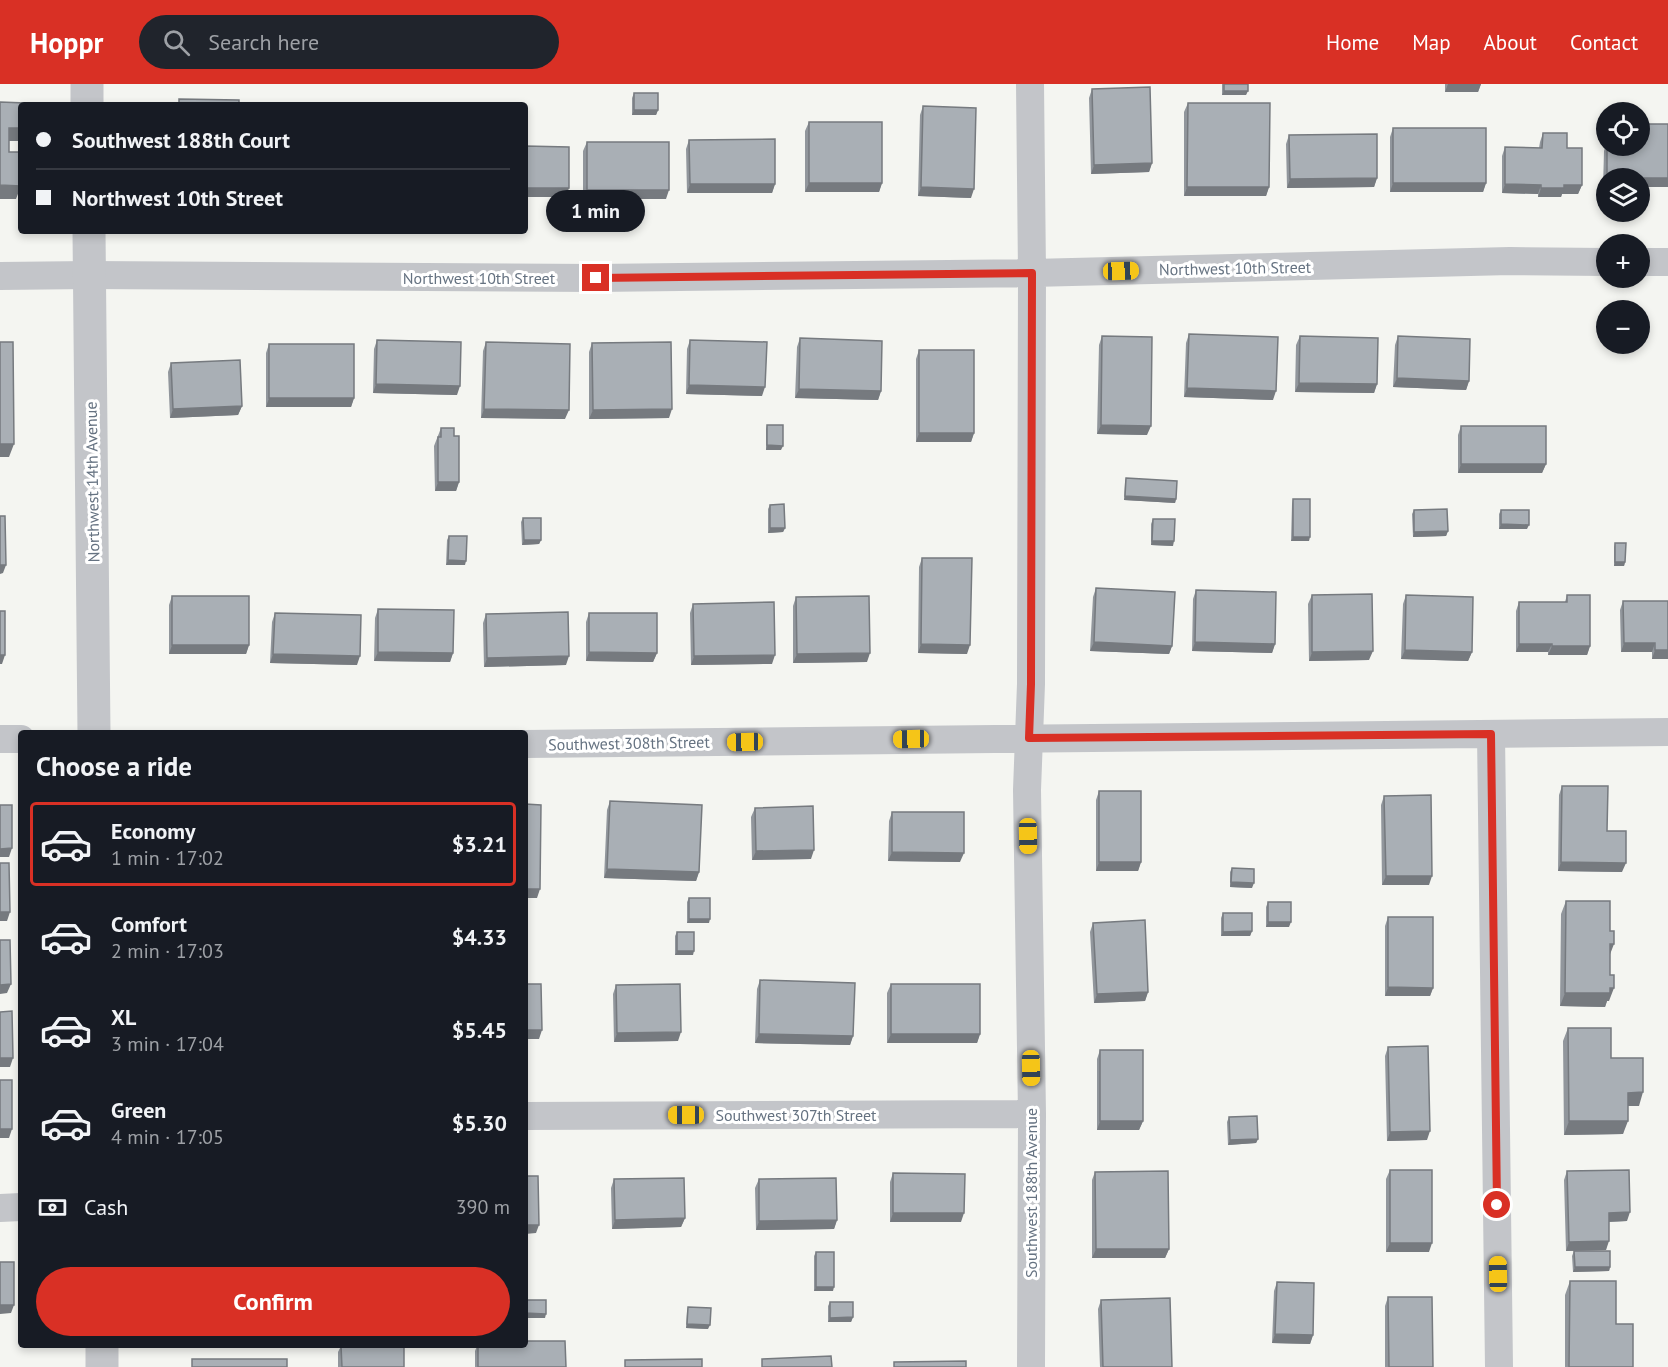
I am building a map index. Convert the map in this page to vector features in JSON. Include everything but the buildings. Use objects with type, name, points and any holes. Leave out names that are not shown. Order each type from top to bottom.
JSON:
[{"type":"street","points":[[87,84],[87,102]]},
{"type":"street","name":"Southwest 188th Avenue","points":[[1030,84],[1031,684],[1027,790],[1032,1114],[1031,1367]]},
{"type":"street","name":"Northwest 14th Avenue","points":[[89,234],[94,730]]},
{"type":"street","name":"Northwest 10th Street","points":[[0,276],[596,278],[1032,273],[1510,261],[1596,262]]},
{"type":"street","points":[[1650,262],[1668,262]]},
{"type":"street","name":"Southwest 308th Street","points":[[528,744],[1668,732]]},
{"type":"street","points":[[1491,734],[1499,1367]]},
{"type":"street","points":[[0,739],[18,739]]},
{"type":"street","name":"Southwest 307th Street","points":[[528,1116],[1032,1114]]},
{"type":"street","points":[[0,1208],[18,1207]]},
{"type":"street","points":[[102,1348],[102,1367]]},
{"type":"route","points":[[596,278],[1032,273],[1029,738],[1491,734],[1497,1205]]}]
